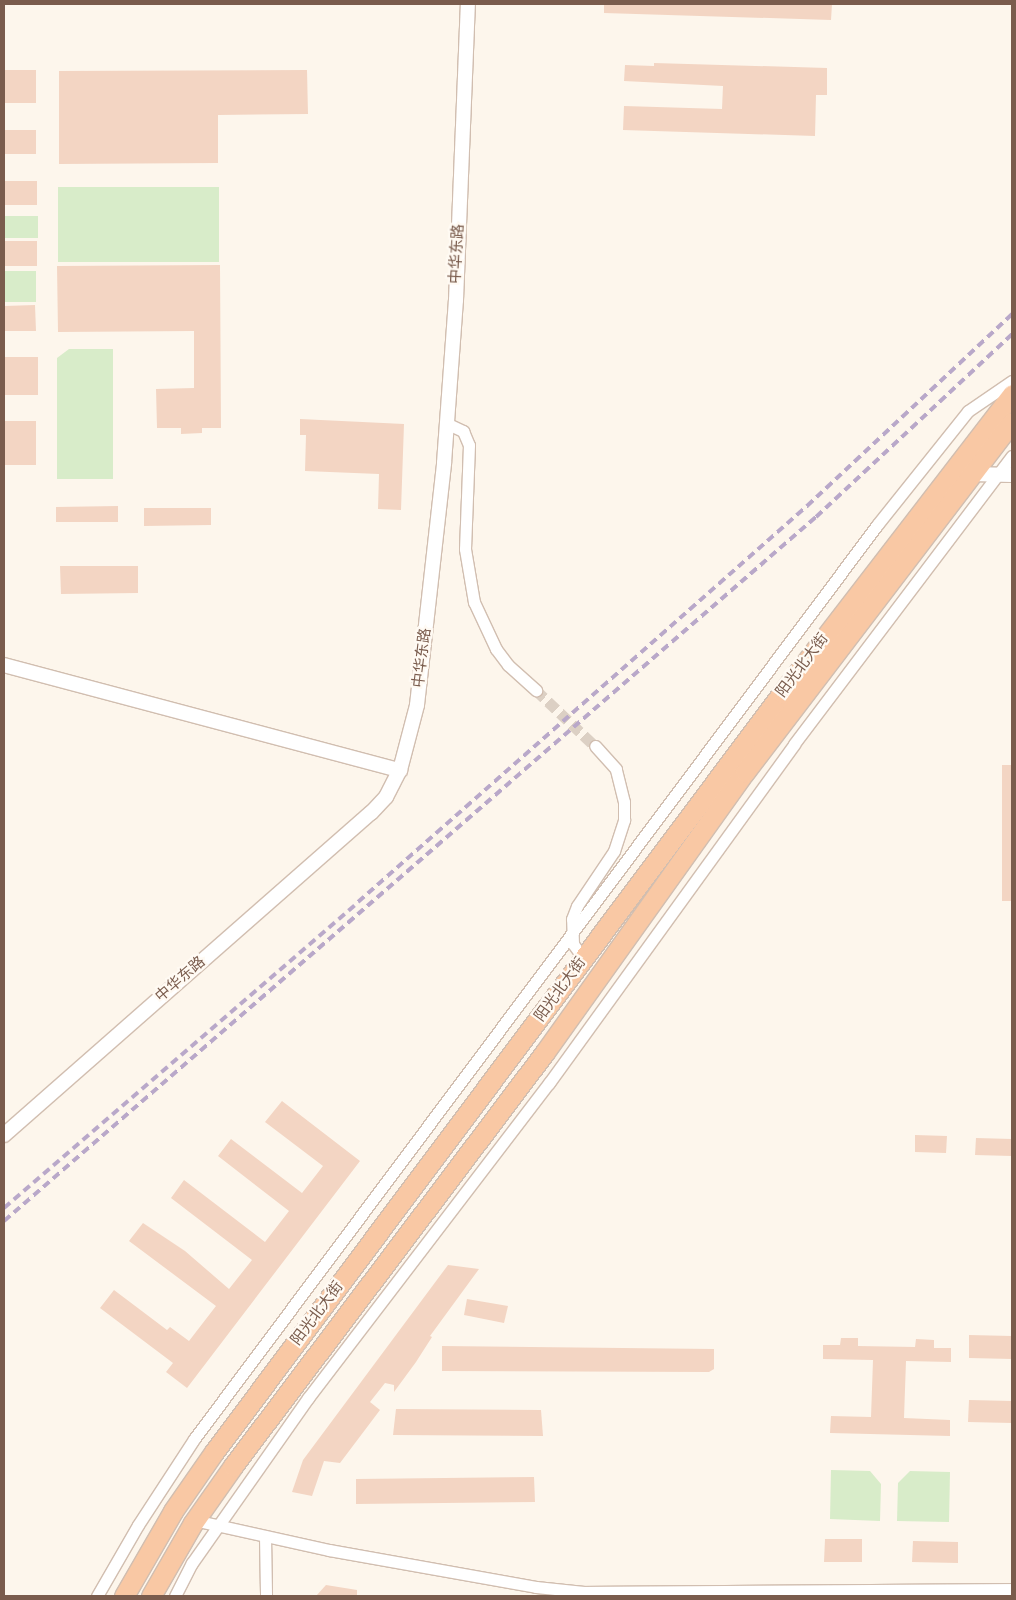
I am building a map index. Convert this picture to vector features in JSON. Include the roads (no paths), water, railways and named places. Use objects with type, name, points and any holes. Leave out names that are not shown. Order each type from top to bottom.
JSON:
[{"type":"highway","name":"阳光北大街","points":[[124,1596],[173,1511],[214,1452],[1012,394]]},
{"type":"highway","name":"阳光北大街","points":[[151,1596],[194,1520],[545,1052],[745,772],[1012,422]]},
{"type":"street","name":"中华东路","points":[[4,1135],[371,813],[386,798],[400,770],[418,696],[448,424],[468,4]]},
{"type":"street","points":[[98,1596],[138,1525],[189,1446],[572,936],[877,525],[968,411],[1012,380]]},
{"type":"street","points":[[448,424],[463,431],[469,445],[465,549],[474,602],[496,649],[508,665],[536,690]]},
{"type":"street","points":[[175,1596],[192,1563],[220,1526],[308,1398],[544,1091],[794,744],[1006,474],[1012,456]]},
{"type":"street","points":[[972,474],[1006,474]]},
{"type":"street","points":[[4,665],[400,770]]},
{"type":"street","points":[[584,959],[572,936],[576,906],[614,851],[624,820],[624,802],[616,769],[595,746]]},
{"type":"street","points":[[194,1520],[265,1536],[536,1587],[584,1592],[1012,1590]]},
{"type":"street","points":[[265,1536],[266,1596]]},
{"type":"tunnel","points":[[536,690],[595,746]]},
{"type":"railway","points":[[4,1208],[358,902],[807,506],[1012,314]]},
{"type":"railway","points":[[4,1221],[816,517],[1012,334]]}]
